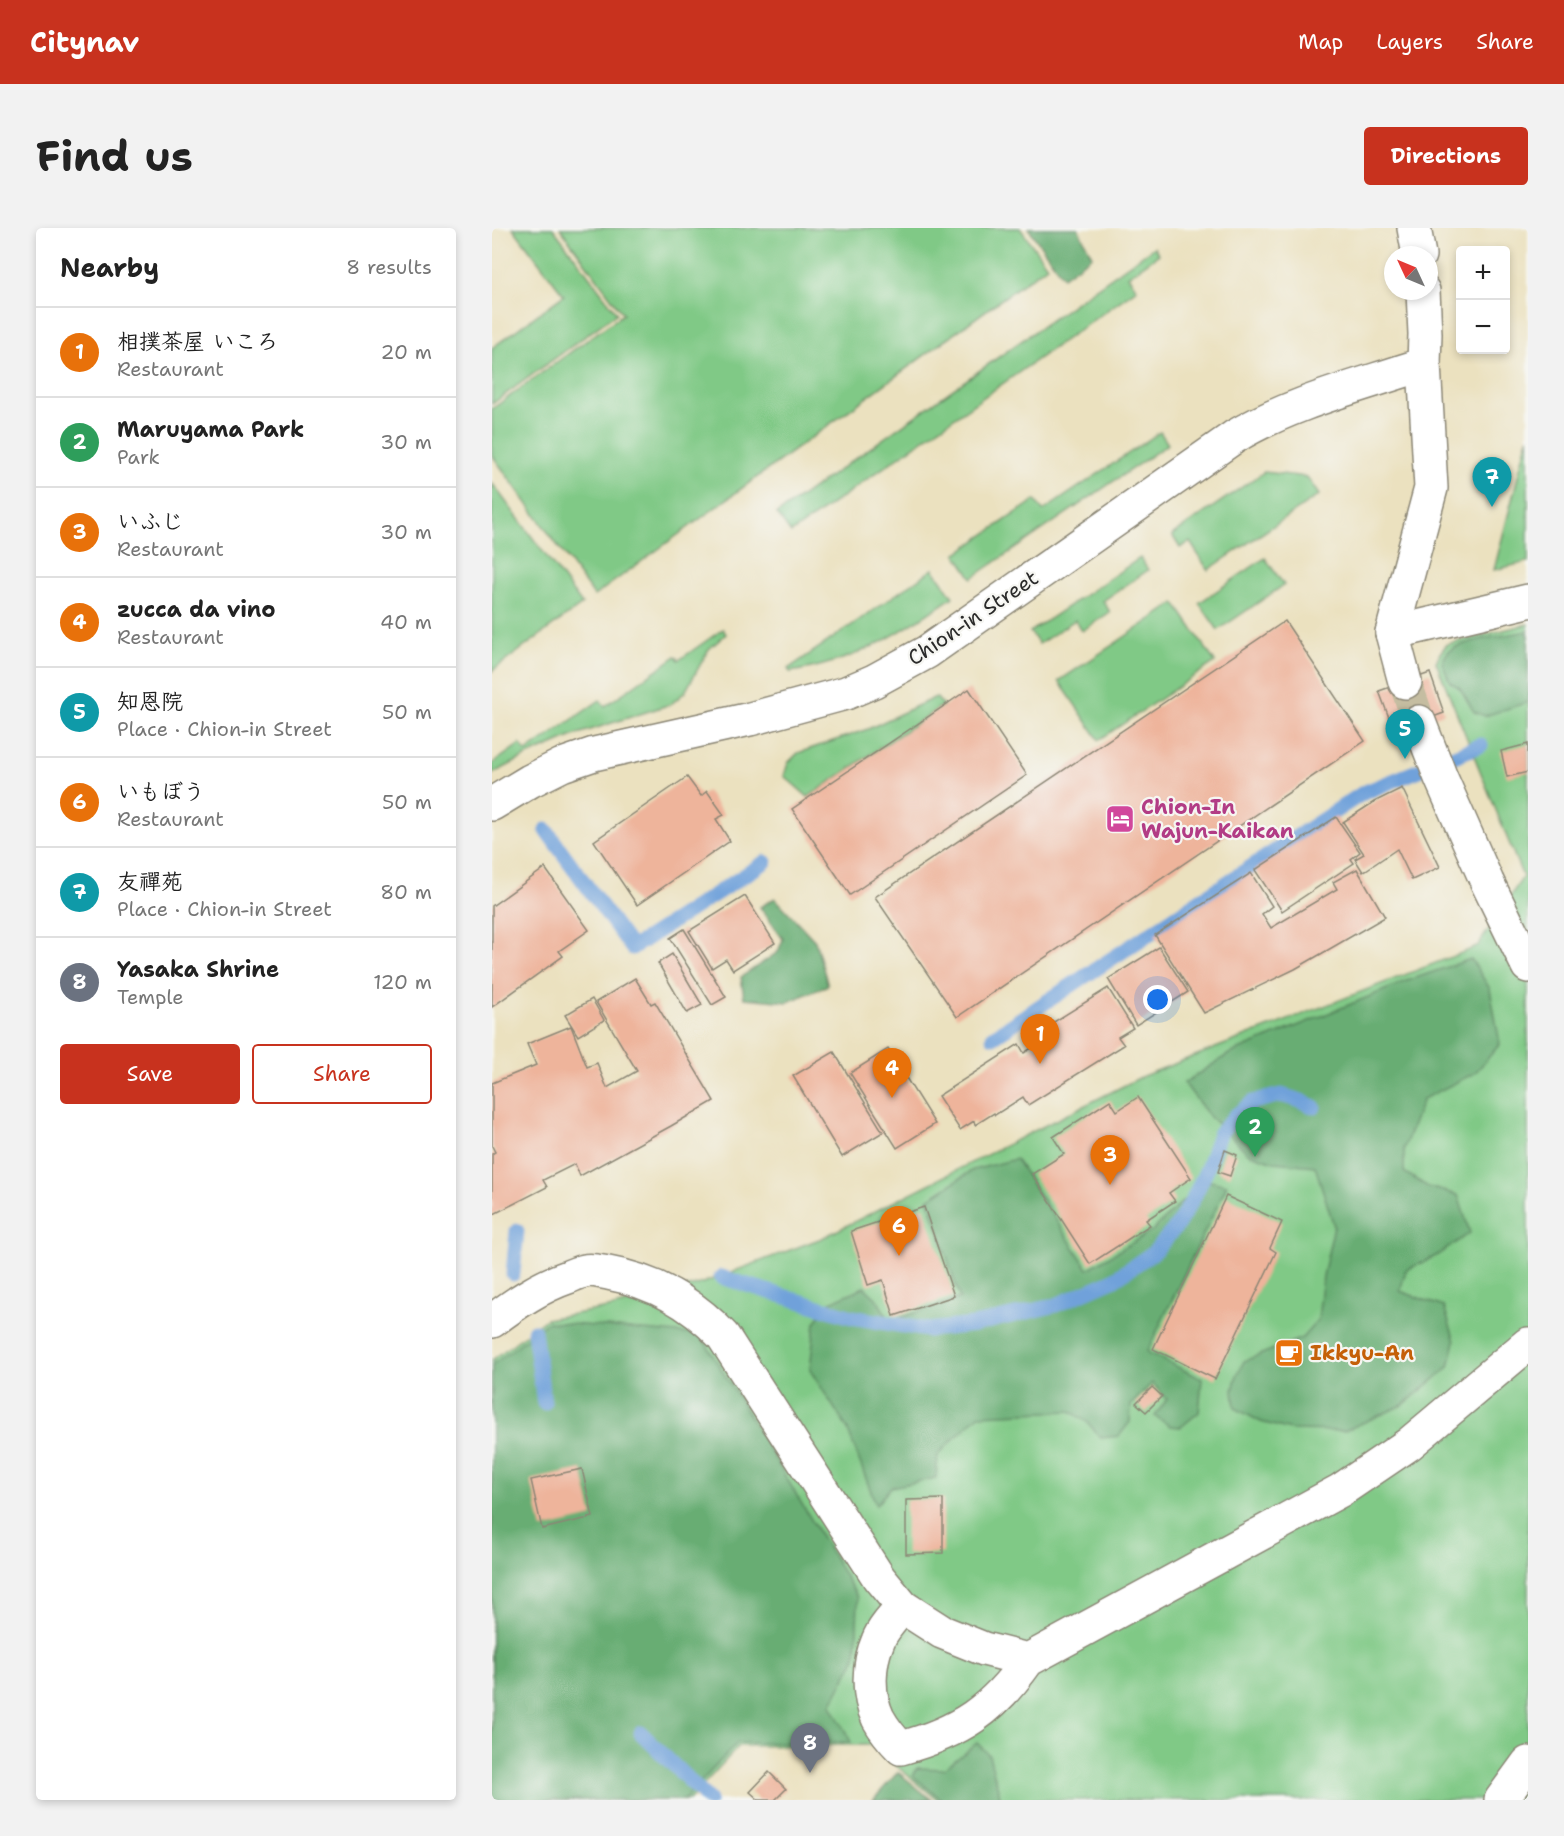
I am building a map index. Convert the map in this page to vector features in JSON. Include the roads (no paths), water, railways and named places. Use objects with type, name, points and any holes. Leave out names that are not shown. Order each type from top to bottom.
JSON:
[{"type":"street","points":[[1414,228],[1417,246]]},
{"type":"street","points":[[1405,682],[1392,633],[1431,488],[1424,364],[1424,300]]},
{"type":"street","name":"Chion-in Street","points":[[492,804],[562,765],[594,754],[750,719],[846,693],[874,681],[927,652],[1241,432],[1265,419],[1424,364]]},
{"type":"street","points":[[1392,633],[1528,601]]},
{"type":"street","points":[[1419,722],[1487,882],[1528,966]]},
{"type":"street","points":[[492,1321],[521,1299],[551,1283],[586,1270],[617,1275],[649,1285],[687,1304],[708,1320],[723,1336],[879,1578],[903,1607],[942,1632],[963,1641],[1006,1656],[1028,1660]]},
{"type":"street","points":[[903,1607],[878,1640],[872,1660],[870,1681],[872,1700],[878,1718],[901,1748],[926,1741],[974,1718],[1013,1682],[1028,1660],[1341,1490],[1409,1444],[1528,1344]]},
{"type":"street","points":[[1501,1800],[1528,1763]]},
{"type":"waterway","points":[[993,1037],[1363,793],[1481,745]]},
{"type":"waterway","points":[[546,830],[632,948],[765,862]]},
{"type":"waterway","points":[[721,1277],[852,1317],[928,1330],[974,1325],[1056,1305],[1113,1280],[1154,1252],[1176,1227],[1193,1199],[1207,1169],[1219,1134],[1235,1116],[1253,1102],[1281,1095],[1314,1107]]},
{"type":"waterway","points":[[513,1274],[517,1231]]},
{"type":"waterway","points":[[534,1331],[544,1403]]},
{"type":"waterway","points":[[641,1733],[709,1800]]},
{"type":"tunnel","points":[[1405,682],[1419,722]]},
{"type":"place","name":"友禪苑","points":[[1492,507]]},
{"type":"place","name":"知恩院","points":[[1405,759]]},
{"type":"place","name":"Chion-In Wajun-Kaikan","points":[[1120,819]]},
{"type":"place","name":"相撲茶屋 いころ","points":[[1040,1064]]},
{"type":"place","name":"zucca da vino","points":[[892,1098]]},
{"type":"place","name":"Maruyama Park","points":[[1255,1157]]},
{"type":"place","name":"いふじ","points":[[1110,1185]]},
{"type":"place","name":"いもぼう","points":[[899,1256]]},
{"type":"place","name":"Ikkyu-An","points":[[1289,1353]]},
{"type":"place","name":"Yasaka Shrine","points":[[810,1773]]}]
